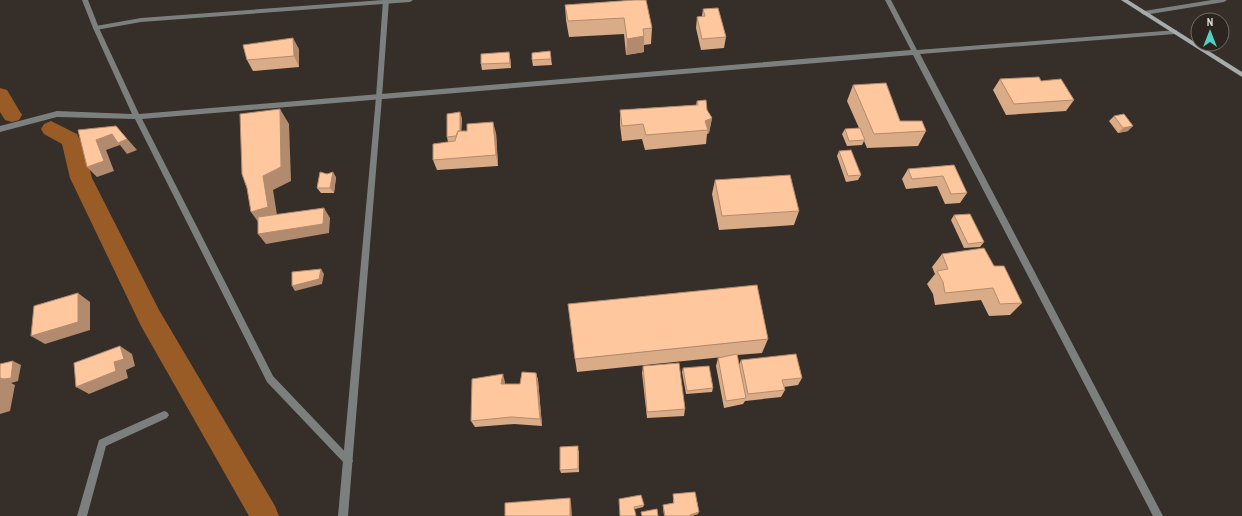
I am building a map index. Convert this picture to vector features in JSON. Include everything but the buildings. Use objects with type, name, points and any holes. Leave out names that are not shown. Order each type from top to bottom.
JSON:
[{"type":"main road","points":[[1124,0],[1242,75]]},
{"type":"street","points":[[85,0],[96,28],[137,117],[270,379],[348,462]]},
{"type":"street","points":[[96,28],[141,20],[410,0]]},
{"type":"street","points":[[888,0],[917,52],[1158,516]]},
{"type":"street","points":[[1144,13],[1224,0]]},
{"type":"street","points":[[343,516],[386,1]]},
{"type":"street","points":[[0,129],[57,114],[137,117],[1175,32]]},
{"type":"street","points":[[82,516],[102,443],[164,415]]},
{"type":"waterway","points":[[0,95],[12,115]]},
{"type":"waterway","points":[[51,129],[70,139],[74,148],[81,178],[150,318],[265,516]]}]
